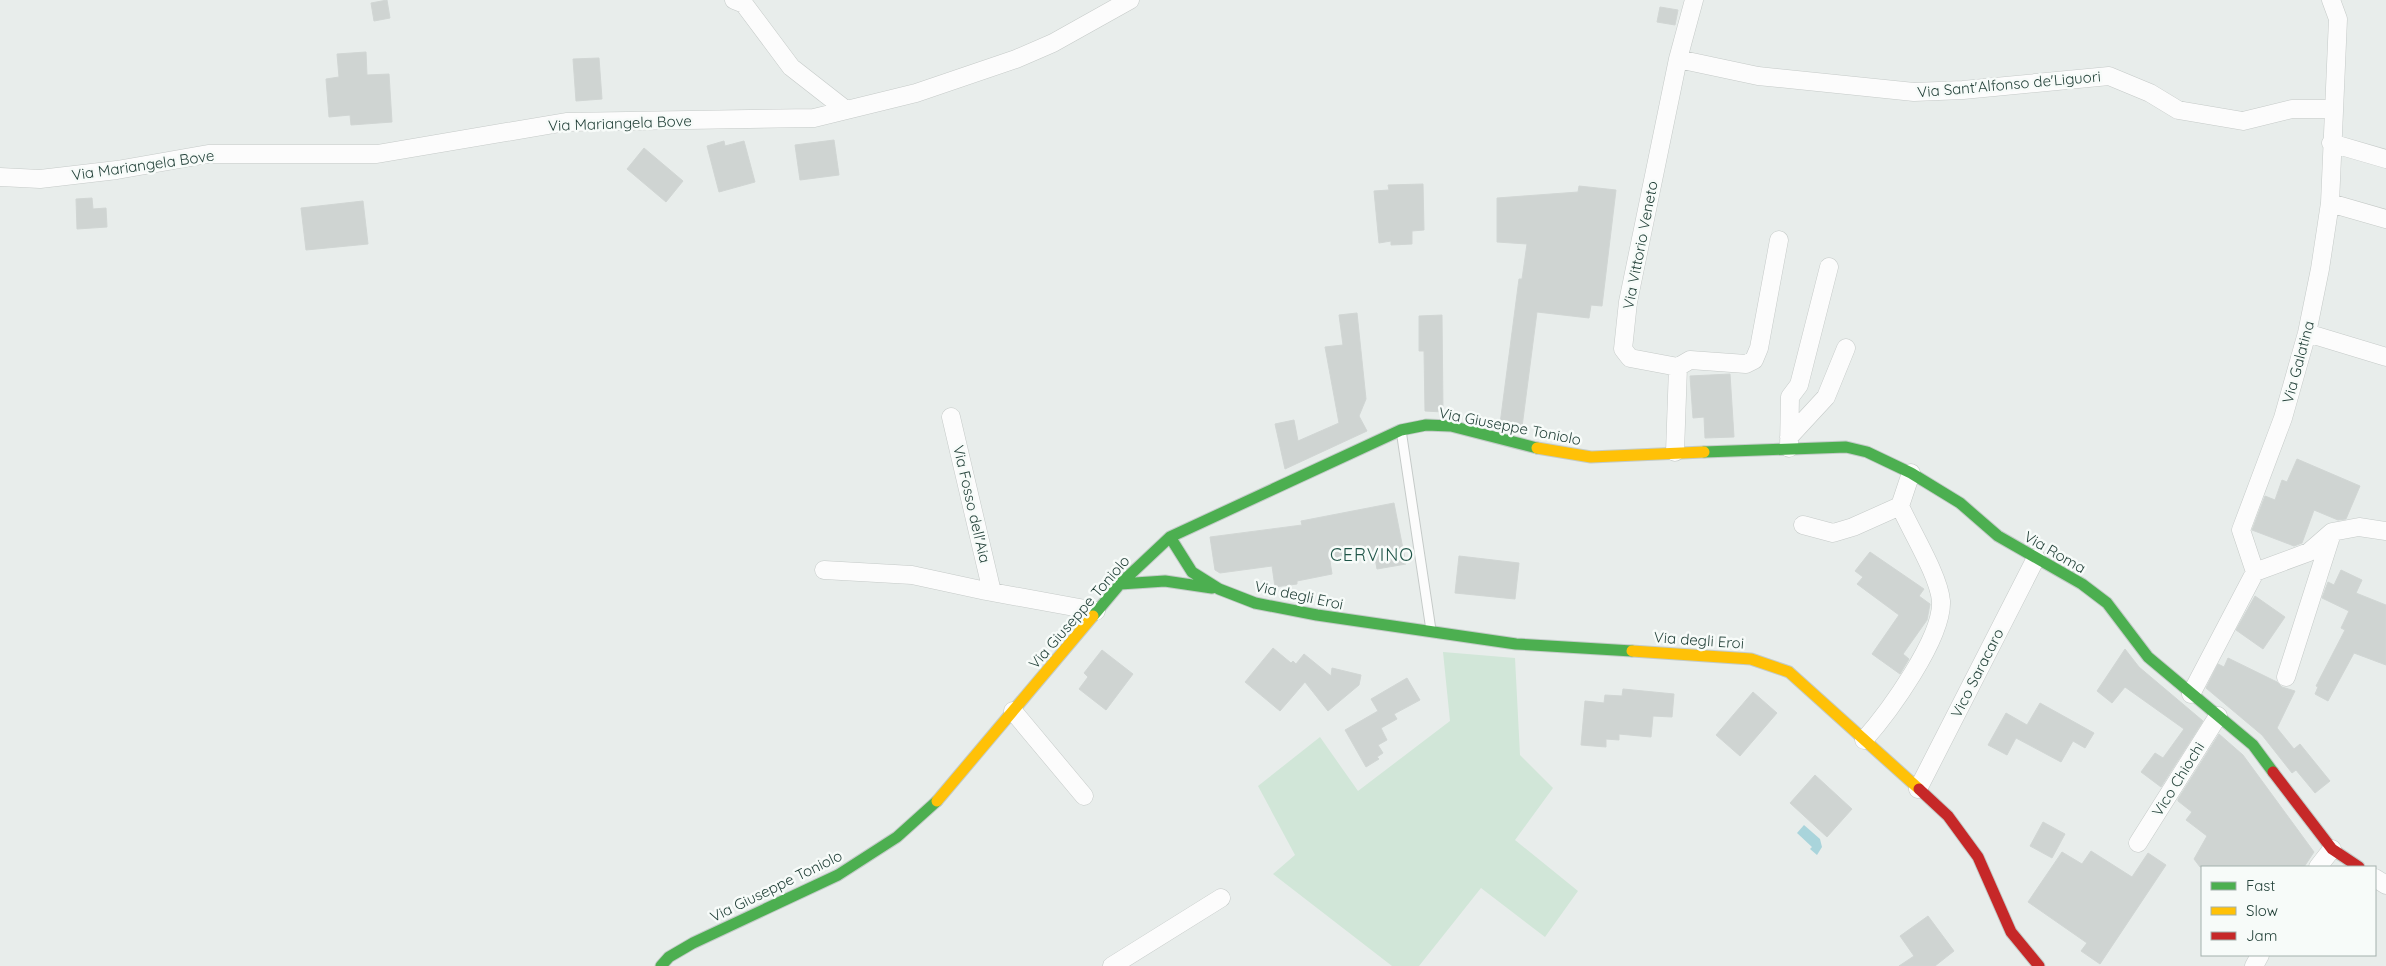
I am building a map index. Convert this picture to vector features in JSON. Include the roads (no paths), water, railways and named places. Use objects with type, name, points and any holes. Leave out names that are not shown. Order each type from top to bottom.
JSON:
[{"type":"street","points":[[734,0],[744,4],[791,67],[846,110]]},
{"type":"street","name":"Via Vittorio Veneto","points":[[1678,366],[1630,358],[1623,349],[1628,302],[1678,60],[1694,0]]},
{"type":"street","name":"Via Galatina","points":[[2255,572],[2241,530],[2283,418],[2307,333],[2330,203],[2332,110],[2338,19],[2331,0]]},
{"type":"street","name":"Via Mariangela Bove","points":[[0,176],[40,178],[117,170],[208,154],[377,154],[566,122],[814,118],[916,92],[1016,59],[1053,43],[1119,3]]},
{"type":"street","name":"Via Sant'Alfonso de'Liguori","points":[[1678,60],[1758,76],[1914,92],[1963,90],[2109,76],[2150,93],[2178,110],[2243,121],[2292,109],[2332,110]]},
{"type":"street","points":[[2331,143],[2386,159]]},
{"type":"street","points":[[2330,203],[2386,219]]},
{"type":"street","points":[[1676,452],[1678,366],[1690,360],[1746,364],[1754,360],[1759,348],[1779,240]]},
{"type":"street","points":[[1789,442],[1790,397],[1799,384],[1829,267]]},
{"type":"street","points":[[2307,333],[2386,357]]},
{"type":"street","points":[[1789,442],[1826,397],[1846,348]]},
{"type":"street","name":"Via Fosso dell'Aia","points":[[951,417],[992,592]]},
{"type":"street","name":"Via Giuseppe Toniolo","points":[[661,966],[669,957],[693,943],[838,875],[896,837],[946,793],[1096,611],[1120,584],[1170,537],[1401,430],[1426,425],[1451,426],[1541,449],[1591,457],[1676,452]]},
{"type":"street","name":"Via Roma","points":[[1676,452],[1789,442],[1846,447],[1868,452],[1911,473],[1960,504],[1998,536],[2082,584],[2107,604],[2148,657],[2253,745],[2332,849],[2358,866]]},
{"type":"street","points":[[1864,740],[1883,719],[1917,667],[1939,618],[1941,600],[1933,576],[1900,506],[1911,473]]},
{"type":"street","points":[[1802,525],[1833,533],[1854,527],[1900,506]]},
{"type":"street","points":[[2191,694],[2255,572],[2308,552],[2332,532],[2360,527],[2386,531]]},
{"type":"street","points":[[2286,677],[2332,532]]},
{"type":"street","name":"Via degli Eroi","points":[[1170,537],[1180,556],[1192,572],[1219,589],[1255,603],[1317,616],[1516,644],[1751,659],[1789,672],[1948,816],[1978,857],[2011,932],[2039,966]]},
{"type":"street","name":"Vico Saracaro","points":[[1918,788],[2036,558]]},
{"type":"street","points":[[824,570],[912,575],[1096,611]]},
{"type":"street","name":"Via degli Eroi","points":[[1120,584],[1164,581],[1219,589]]},
{"type":"street","points":[[1013,711],[1084,796]]},
{"type":"street","name":"Vico Chiochi","points":[[2138,843],[2218,716]]},
{"type":"street","points":[[2319,866],[2332,849]]},
{"type":"street","points":[[1112,966],[1221,898]]},
{"type":"lane","points":[[1401,430],[1431,632]]},
{"type":"water","points":[[1804,825],[1820,839],[1822,847],[1817,855],[1810,849],[1812,847],[1797,833]]},
{"type":"district","name":"CERVINO","points":[[1372,554]]}]
